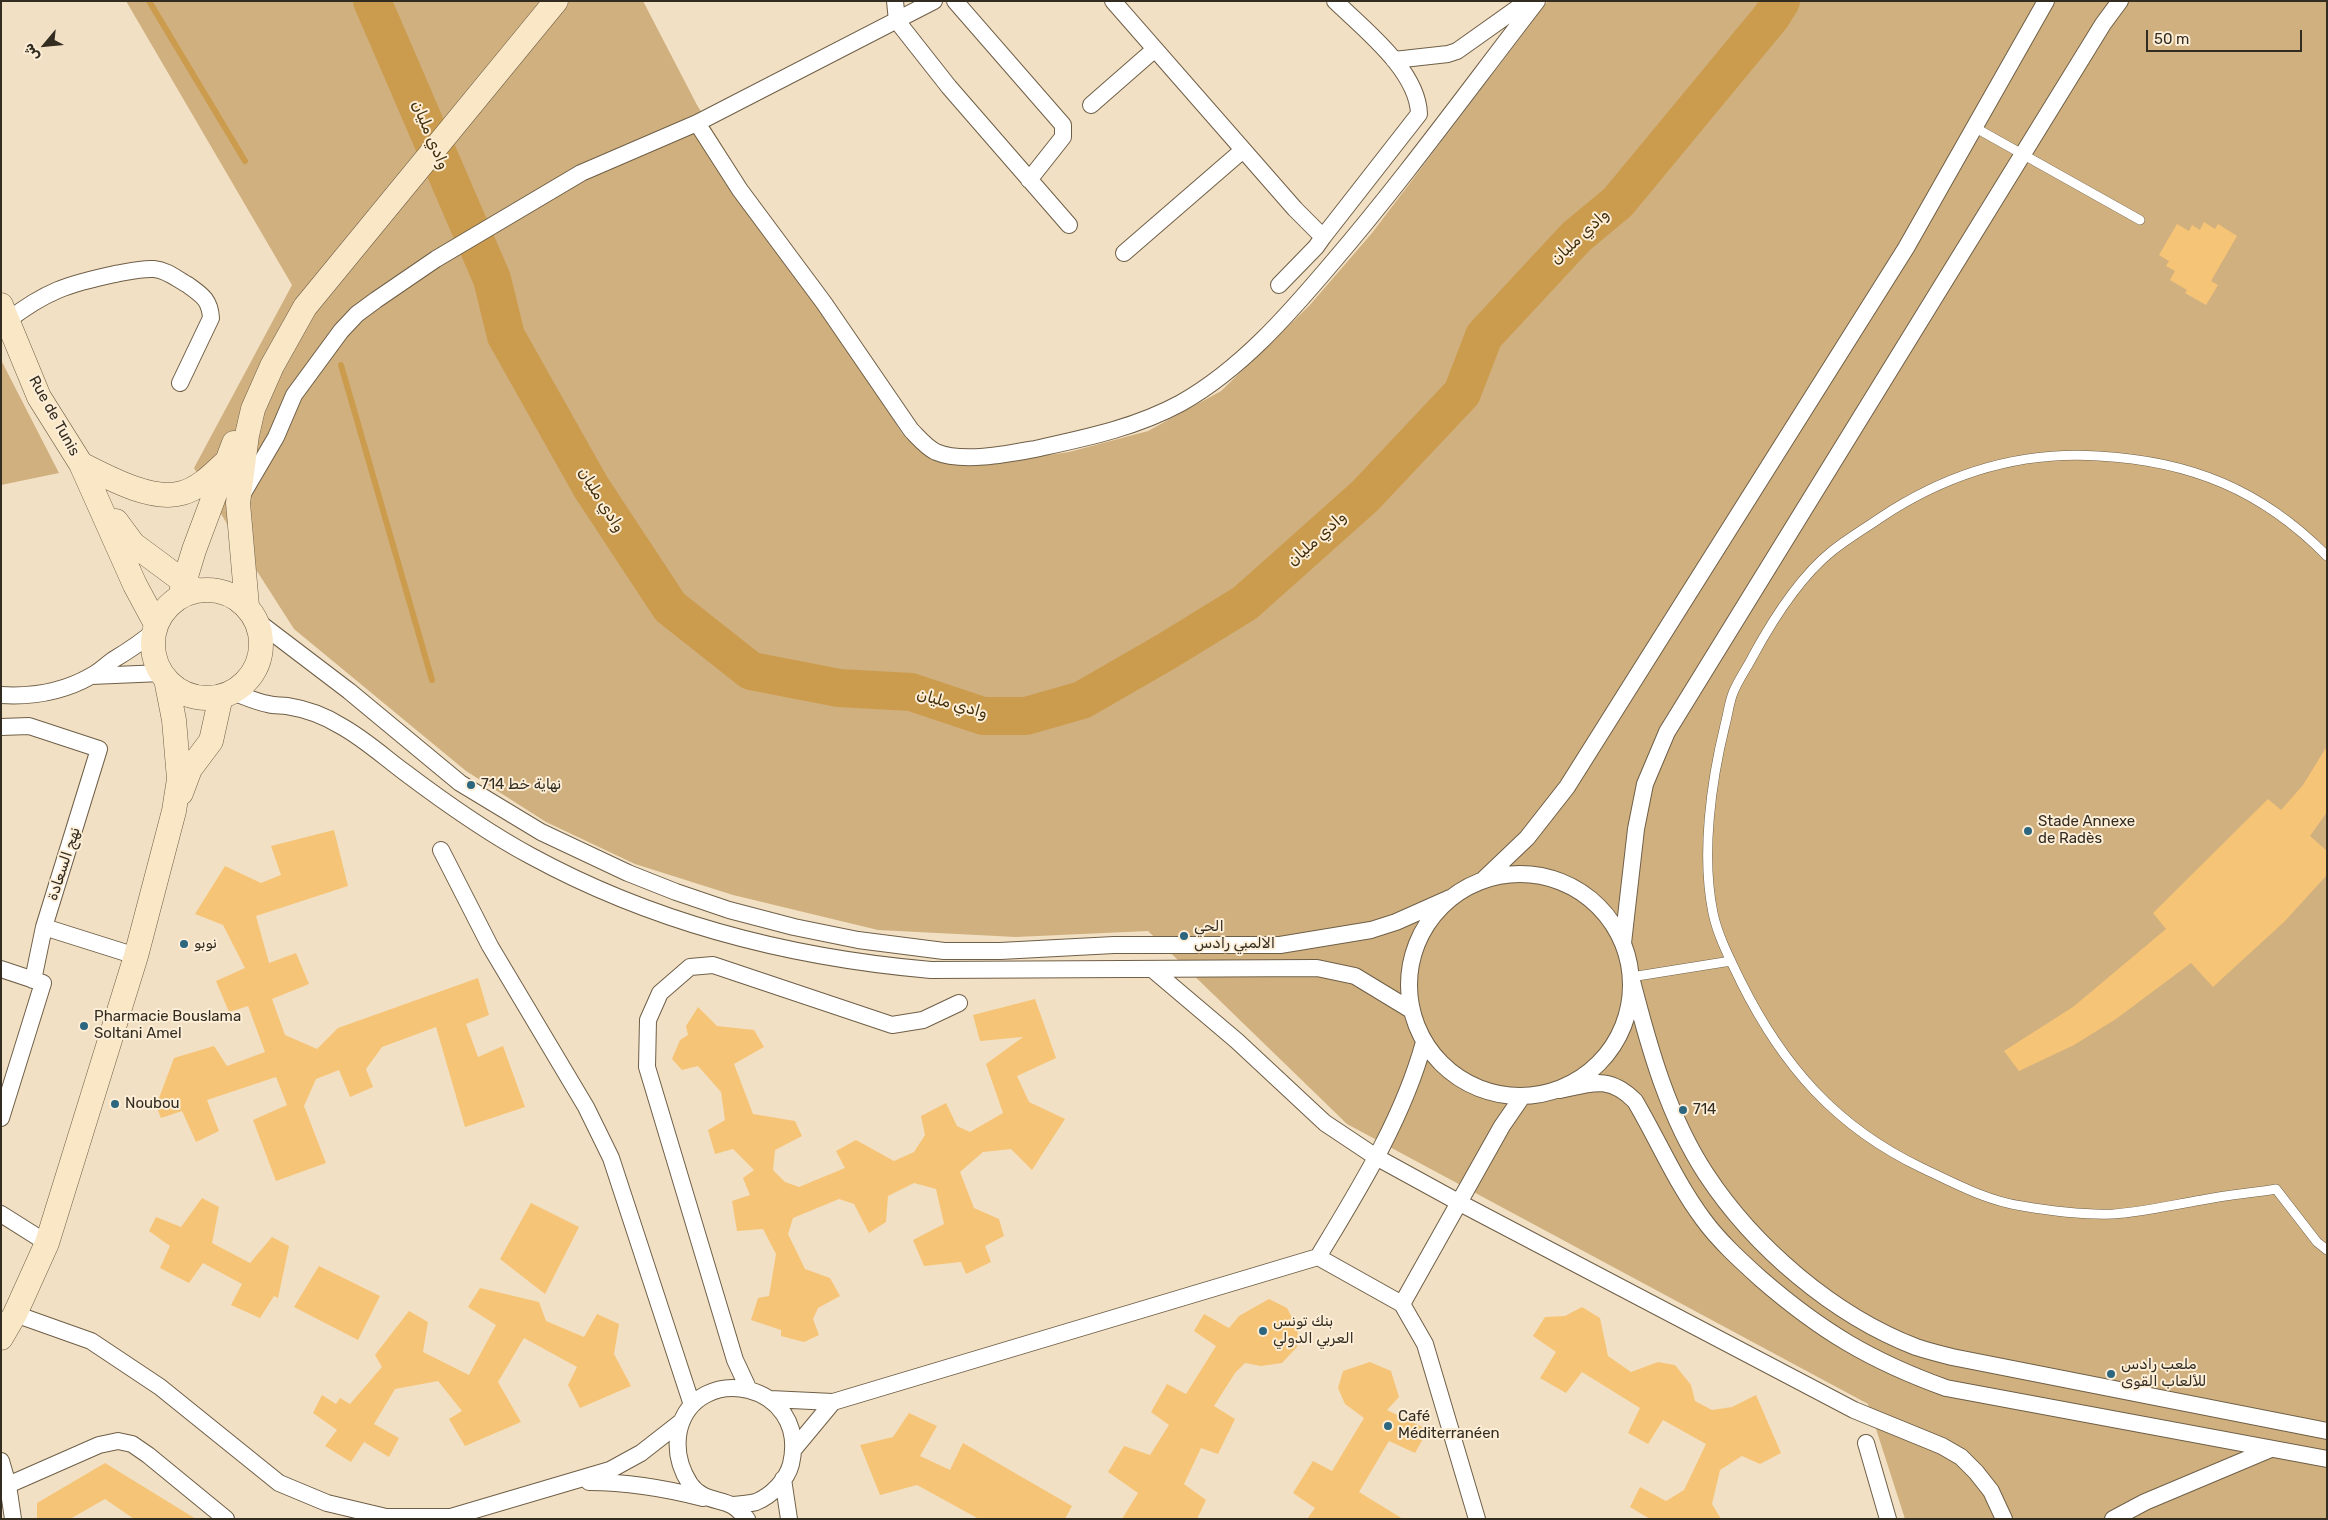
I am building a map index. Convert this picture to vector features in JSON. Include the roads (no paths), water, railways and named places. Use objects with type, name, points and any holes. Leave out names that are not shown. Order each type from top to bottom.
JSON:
[{"type":"main road","points":[[254,409],[240,427],[194,550],[186,589],[166,608],[155,628],[153,645],[155,660],[164,676],[177,689],[191,696],[206,698],[227,694],[245,683],[256,670],[261,654],[262,637],[252,614],[238,503],[247,435],[254,409],[272,366],[306,307],[556,1]]},
{"type":"main road","name":"Rue de Tunis","points":[[4,313],[39,397],[81,464],[98,498]]},
{"type":"main road","points":[[81,464],[124,486],[165,494],[182,494],[204,482],[229,460]]},
{"type":"main road","points":[[98,498],[133,544],[186,589],[221,591],[233,596],[252,614]]},
{"type":"main road","points":[[98,498],[155,628]]},
{"type":"main road","points":[[1,1338],[15,1314],[48,1243],[136,956],[174,811],[179,779],[174,720],[164,676]]},
{"type":"main road","points":[[174,811],[190,769],[211,741],[227,694]]},
{"type":"street","points":[[895,1],[897,21],[949,87],[1069,225]]},
{"type":"street","points":[[238,503],[276,438],[294,395],[341,331],[357,314],[376,300],[436,259],[581,173],[697,123],[934,1]]},
{"type":"street","points":[[955,1],[1063,125],[1063,137],[1030,180]]},
{"type":"street","points":[[1113,1],[1295,209],[1323,237]]},
{"type":"street","points":[[1279,285],[1316,247],[1419,114],[1415,92],[1394,60],[1335,1]]},
{"type":"street","points":[[1394,60],[1448,54],[1457,51],[1530,1]]},
{"type":"street","points":[[697,123],[740,190],[824,303],[912,430],[924,443],[935,451],[946,455],[980,456],[1017,452],[1103,434],[1144,421],[1181,403],[1214,382],[1242,359],[1300,301],[1362,228],[1537,1]]},
{"type":"street","points":[[252,614],[350,691],[460,783],[541,832],[628,873],[729,910],[794,927],[858,940],[944,951],[1000,951],[1114,945],[1280,944],[1370,930],[1396,922],[1450,898],[1484,879],[1527,838],[1567,787],[1906,248],[2046,1]]},
{"type":"street","points":[[1623,942],[1636,829],[1645,784],[1667,732],[2103,24],[2120,1]]},
{"type":"street","points":[[1091,105],[1155,49]]},
{"type":"street","points":[[1124,253],[1244,150]]},
{"type":"street","points":[[4,313],[54,290],[84,281],[147,269],[168,273],[197,292],[210,306],[211,318],[180,383]]},
{"type":"street","points":[[1,695],[26,697],[49,693],[91,676],[138,646],[155,628]]},
{"type":"street","points":[[91,676],[164,676]]},
{"type":"street","points":[[227,694],[311,712],[342,726],[445,802],[531,856],[617,896],[667,916],[725,934],[802,953],[875,965],[912,968],[996,971],[1317,968],[1355,976],[1411,1010]]},
{"type":"street","name":"نهج السعادة","points":[[1,728],[29,726],[99,749],[44,927],[38,982],[1,1118]]},
{"type":"street","points":[[441,850],[494,954],[586,1107],[611,1158],[692,1405]]},
{"type":"street","points":[[1484,879],[1517,873],[1550,877],[1581,891],[1606,914],[1623,942],[1652,1057],[1681,1126],[1705,1173],[1729,1206],[1761,1243],[1797,1274],[1837,1304],[1880,1330],[1909,1343],[1952,1357],[2327,1431]]},
{"type":"street","points":[[1450,898],[1423,929],[1410,968],[1411,1010],[1424,1042],[1450,1072],[1484,1091],[1522,1097],[1598,1082],[1617,1086],[1626,1092],[1635,1100],[1678,1179],[1703,1220],[1740,1260],[1819,1326],[1863,1353],[1901,1372],[1946,1388],[2327,1459]]},
{"type":"street","points":[[44,927],[136,956]]},
{"type":"street","points":[[749,1390],[735,1360],[647,1067],[648,1020],[660,992],[690,967],[713,965],[892,1025],[923,1020],[959,1003]]},
{"type":"street","points":[[1,969],[38,982]]},
{"type":"street","points":[[1152,969],[1237,1041],[1325,1124],[1376,1157],[1854,1410],[1942,1446],[1961,1457],[1976,1472],[1991,1491],[2004,1519]]},
{"type":"street","points":[[1560,1090],[1590,1073],[1614,1047],[1628,1015],[1632,979]]},
{"type":"street","points":[[770,1399],[833,1402],[1318,1256],[1376,1157],[1415,1077],[1424,1042]]},
{"type":"street","points":[[1402,1304],[1502,1126],[1522,1097]]},
{"type":"street","points":[[1,1214],[48,1243]]},
{"type":"street","points":[[1318,1256],[1402,1304],[1425,1344],[1477,1519]]},
{"type":"street","points":[[15,1314],[92,1341],[160,1387],[279,1483],[327,1503],[386,1517],[451,1517],[610,1470],[628,1461],[682,1421]]},
{"type":"street","points":[[569,1483],[615,1482],[640,1484],[663,1487],[710,1500],[733,1505],[756,1502],[775,1490],[783,1480],[789,1471],[794,1449],[791,1426],[779,1406],[760,1392],[738,1387],[715,1390],[692,1405],[682,1421],[676,1444],[680,1466],[692,1486],[710,1500]]},
{"type":"street","points":[[794,1449],[833,1402]]},
{"type":"street","points":[[8,1485],[99,1445],[118,1441],[132,1444],[148,1455],[226,1519]]},
{"type":"street","points":[[1866,1443],[1888,1519]]},
{"type":"street","points":[[2113,1519],[2145,1502],[2271,1449]]},
{"type":"street","points":[[1,1461],[8,1485],[13,1519]]},
{"type":"street","points":[[783,1480],[789,1519]]},
{"type":"street","points":[[733,1505],[747,1519]]},
{"type":"lane","points":[[1974,127],[2140,220]]},
{"type":"lane","points":[[2327,556],[2289,521],[2244,491],[2186,470],[2116,457],[2065,454],[1993,464],[1941,484],[1897,507],[1830,552],[1787,600],[1762,639],[1733,693],[1716,759],[1709,826],[1709,873],[1713,914],[1731,961],[1756,1013],[1787,1059],[1818,1097],[1857,1129],[1891,1153],[1970,1190],[2016,1206],[2066,1212],[2108,1214],[2147,1211],[2207,1199],[2276,1189],[2318,1242],[2327,1250]]},
{"type":"lane","points":[[1632,979],[1731,961]]},
{"type":"waterway","points":[[149,1],[245,161]]},
{"type":"waterway","name":"وادي مليان","points":[[372,1],[492,279],[506,336],[591,487],[670,607],[751,671],[839,688],[911,692],[983,716],[1026,716],[1082,700],[1245,603],[1365,496],[1462,393],[1484,336],[1576,237],[1618,202],[1771,17],[1781,1]]},
{"type":"waterway","points":[[341,365],[432,680]]},
{"type":"place","name":"نهاية خط 714","points":[[471,785]]},
{"type":"place","name":"Stade Annexe de Radès","points":[[2028,831]]},
{"type":"place","name":"الحي الالمبي رادس","points":[[1184,936]]},
{"type":"place","name":"نوبو","points":[[184,944]]},
{"type":"place","name":"Pharmacie Bouslama Soltani Amel","points":[[84,1026]]},
{"type":"place","name":"Noubou","points":[[115,1104]]},
{"type":"place","name":"714","points":[[1683,1110]]},
{"type":"place","name":"بنك تونس العربي الدولي","points":[[1263,1331]]},
{"type":"place","name":"ملعب رادس للألعاب القوى","points":[[2111,1374]]},
{"type":"place","name":"Café Méditerranéen","points":[[1388,1426]]}]
